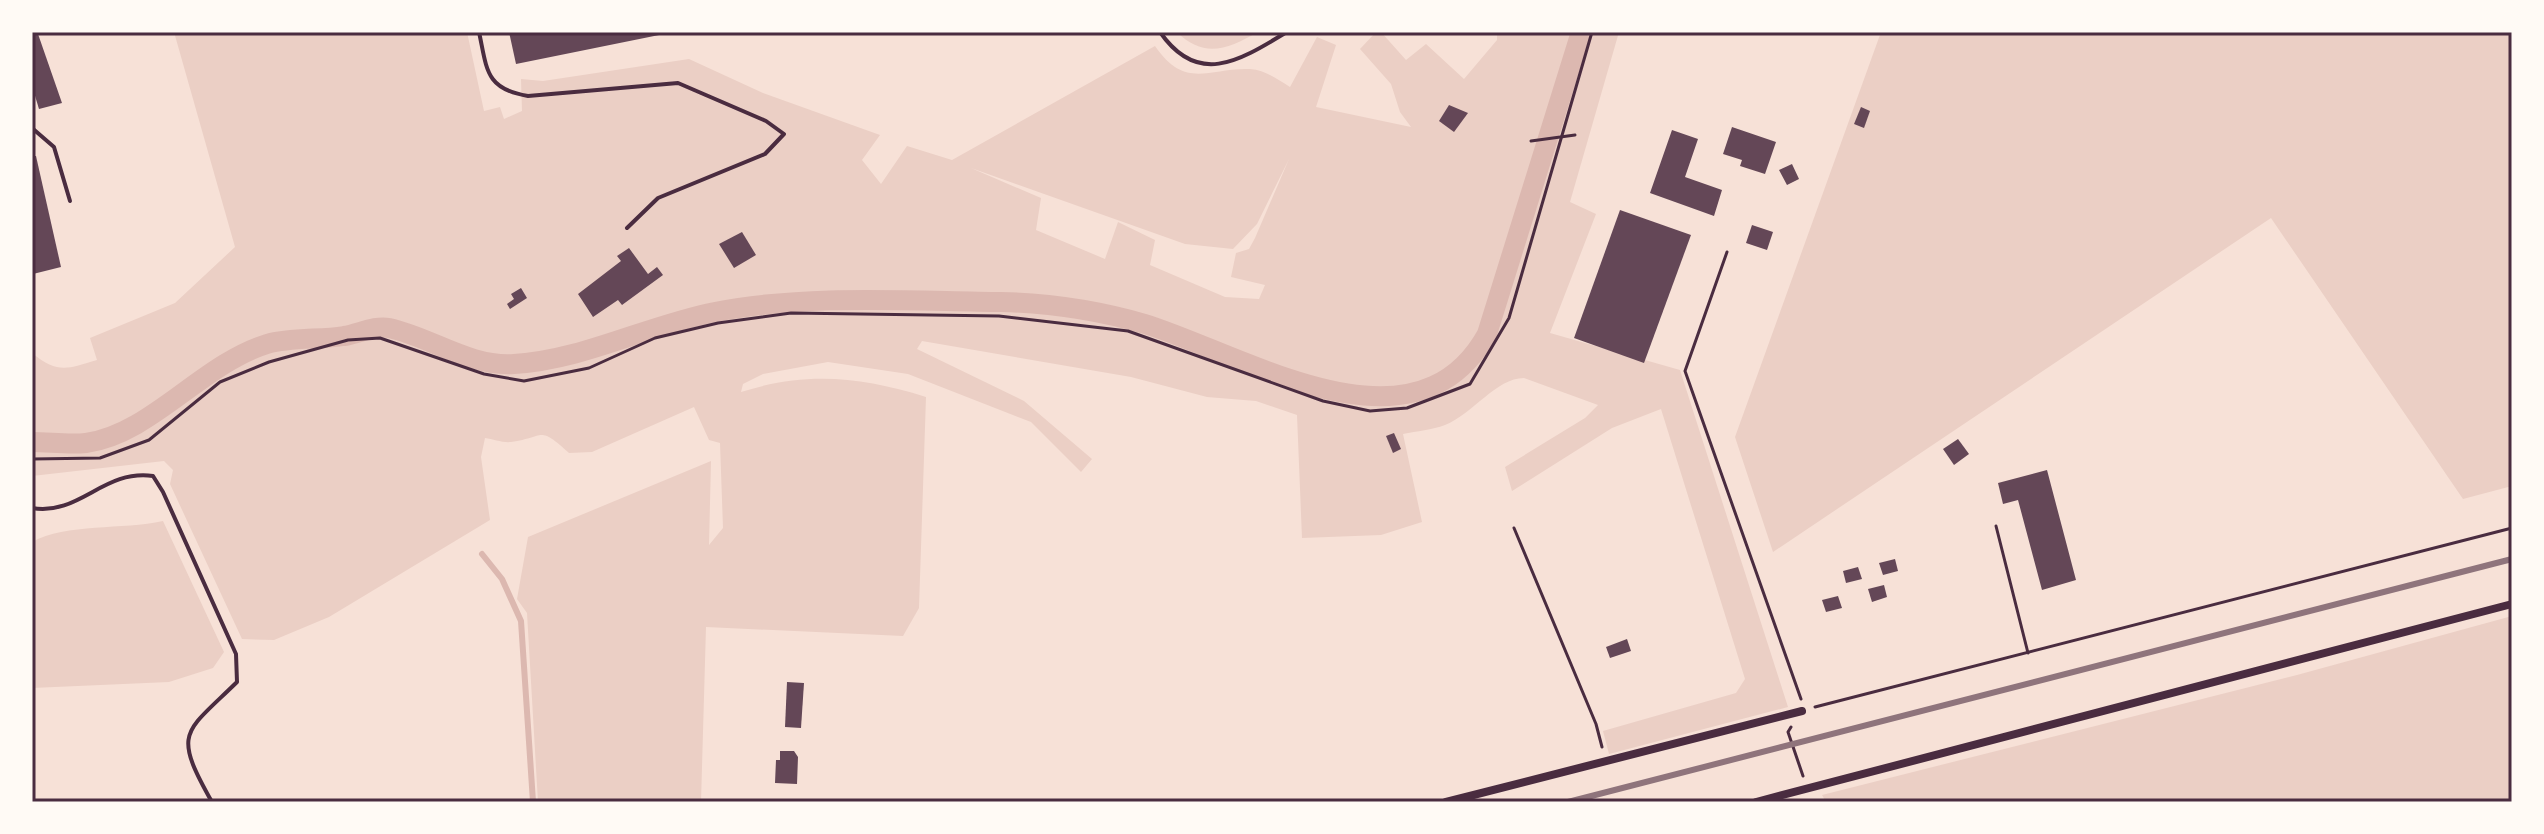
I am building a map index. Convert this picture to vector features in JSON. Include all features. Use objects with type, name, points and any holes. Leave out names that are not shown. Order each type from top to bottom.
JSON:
[{"type":"street","points":[[1756,802],[2512,604]]},
{"type":"street","points":[[1446,802],[1802,711]]},
{"type":"lane","points":[[479,32],[488,74],[508,93],[528,96],[678,83],[766,121],[784,134],[765,154],[658,198],[627,228]]},
{"type":"lane","points":[[1160,32],[1177,54],[1200,65],[1218,64],[1250,52],[1287,32]]},
{"type":"lane","points":[[32,128],[54,147],[70,201]]},
{"type":"lane","points":[[32,508],[50,512],[120,477],[138,474],[153,476],[163,492],[236,654],[237,682],[189,729],[187,745],[192,766],[212,802]]},
{"type":"path","points":[[32,459],[100,458],[149,440],[220,382],[269,362],[348,340],[380,338],[484,374],[524,381],[589,368],[655,338],[718,323],[791,313],[999,316],[1128,331],[1323,401],[1370,411],[1407,408],[1470,384],[1509,318],[1592,32]]},
{"type":"path","points":[[1531,141],[1575,135]]},
{"type":"path","points":[[1727,252],[1685,371],[1800,688],[1802,711],[1788,732],[1807,787]]},
{"type":"path","points":[[1996,526],[2028,653]]},
{"type":"path","points":[[1514,528],[1596,724],[1602,748],[1599,763]]},
{"type":"path","points":[[1802,711],[2512,528]]},
{"type":"shaded area","points":[[174,32],[467,32],[484,111],[500,107],[504,119],[522,111],[521,79],[543,81],[689,59],[763,93],[880,135],[862,160],[881,184],[907,146],[952,160],[1155,46],[1166,60],[1188,73],[1250,69],[1271,75],[1290,87],[1317,37],[1336,45],[1316,107],[1411,127],[1400,112],[1391,84],[1360,49],[1376,32],[1381,32],[1406,60],[1426,44],[1464,79],[1497,40],[1497,32],[1619,32],[1570,202],[1596,214],[1550,333],[1680,370],[1788,707],[1609,754],[1603,731],[1736,693],[1745,679],[1661,409],[1612,428],[1512,491],[1505,467],[1585,418],[1598,405],[1524,378],[1514,380],[1494,390],[1445,425],[1403,434],[1422,522],[1381,535],[1302,538],[1297,415],[1256,401],[1207,397],[1131,377],[922,341],[917,349],[1024,401],[1092,459],[1081,472],[1031,422],[908,374],[828,362],[763,374],[743,384],[741,392],[789,381],[834,379],[879,385],[926,397],[919,608],[903,636],[706,627],[701,802],[538,802],[527,613],[517,599],[528,537],[711,461],[709,545],[723,528],[720,443],[709,440],[694,407],[592,452],[569,453],[551,438],[541,435],[508,442],[485,438],[481,457],[490,520],[329,617],[274,640],[242,639],[170,484],[173,470],[164,461],[32,476],[32,353],[49,364],[63,368],[97,360],[90,338],[175,303],[235,247]],"holes":[[[1289,159],[1249,249],[1236,253],[1231,277],[1265,285],[1259,299],[1225,297],[1150,265],[1155,240],[1118,222],[1105,259],[1036,230],[1041,198],[971,168],[1185,244],[1233,249],[1257,224]]]},
{"type":"shaded area","points":[[1177,32],[1258,32],[1226,47],[1207,48],[1197,46]]},
{"type":"shaded area","points":[[1881,32],[2512,32],[2512,486],[2463,499],[2271,218],[1773,552],[1735,437]]},
{"type":"shaded area","points":[[163,521],[224,652],[213,668],[169,682],[32,688],[32,542],[78,529]]},
{"type":"shaded area","points":[[2512,616],[2512,802],[1826,802],[1822,795],[2297,675]]},
{"type":"building","points":[[509,32],[669,32],[669,33],[516,64]]},
{"type":"building","points":[[38,34],[62,103],[39,109],[32,86],[32,36]]},
{"type":"building","points":[[1449,105],[1468,113],[1454,132],[1439,121]]},
{"type":"building","points":[[1861,107],[1870,111],[1864,128],[1854,124]]},
{"type":"building","points":[[1732,127],[1776,142],[1765,174],[1740,166],[1742,160],[1723,154]]},
{"type":"building","points":[[1672,130],[1698,139],[1685,177],[1722,190],[1714,216],[1650,193]]},
{"type":"building","points":[[32,156],[36,156],[61,267],[33,274]]},
{"type":"building","points":[[1792,164],[1799,179],[1787,185],[1779,170]]},
{"type":"building","points":[[1620,210],[1691,235],[1644,363],[1574,338]]},
{"type":"building","points":[[1752,225],[1773,232],[1767,250],[1746,243]]},
{"type":"building","points":[[742,232],[756,255],[734,268],[719,244]]},
{"type":"building","points":[[629,248],[648,274],[657,267],[663,275],[622,305],[618,300],[593,317],[578,294],[621,261],[617,256]]},
{"type":"building","points":[[521,288],[527,298],[510,309],[507,304],[514,299],[511,294]]},
{"type":"building","points":[[1394,433],[1401,449],[1393,453],[1386,436]]},
{"type":"building","points":[[1958,439],[1969,454],[1954,465],[1943,449]]},
{"type":"building","points":[[2047,470],[2076,580],[2042,590],[2018,500],[2003,504],[1998,483]]},
{"type":"building","points":[[1895,559],[1898,571],[1883,575],[1879,563]]},
{"type":"building","points":[[1858,567],[1862,579],[1846,583],[1843,571]]},
{"type":"building","points":[[1884,585],[1887,597],[1872,602],[1868,589]]},
{"type":"building","points":[[1838,596],[1842,608],[1826,612],[1822,600]]},
{"type":"building","points":[[1627,639],[1631,651],[1610,658],[1606,647]]},
{"type":"building","points":[[787,682],[804,683],[801,728],[785,727]]},
{"type":"building","points":[[780,751],[794,751],[798,757],[797,784],[775,783],[776,760],[780,760]]},
{"type":"waterway","points":[[32,442],[79,444],[110,437],[133,427],[220,367],[243,354],[276,342],[344,336],[384,327],[481,361],[514,364],[565,356],[715,312],[821,301],[1001,302],[1074,308],[1145,324],[1278,375],[1326,389],[1374,396],[1417,392],[1456,372],[1487,334],[1581,32]]},
{"type":"waterway","points":[[482,554],[502,579],[521,621],[533,802]]},
{"type":"railway","points":[[1568,802],[2512,559]]}]
